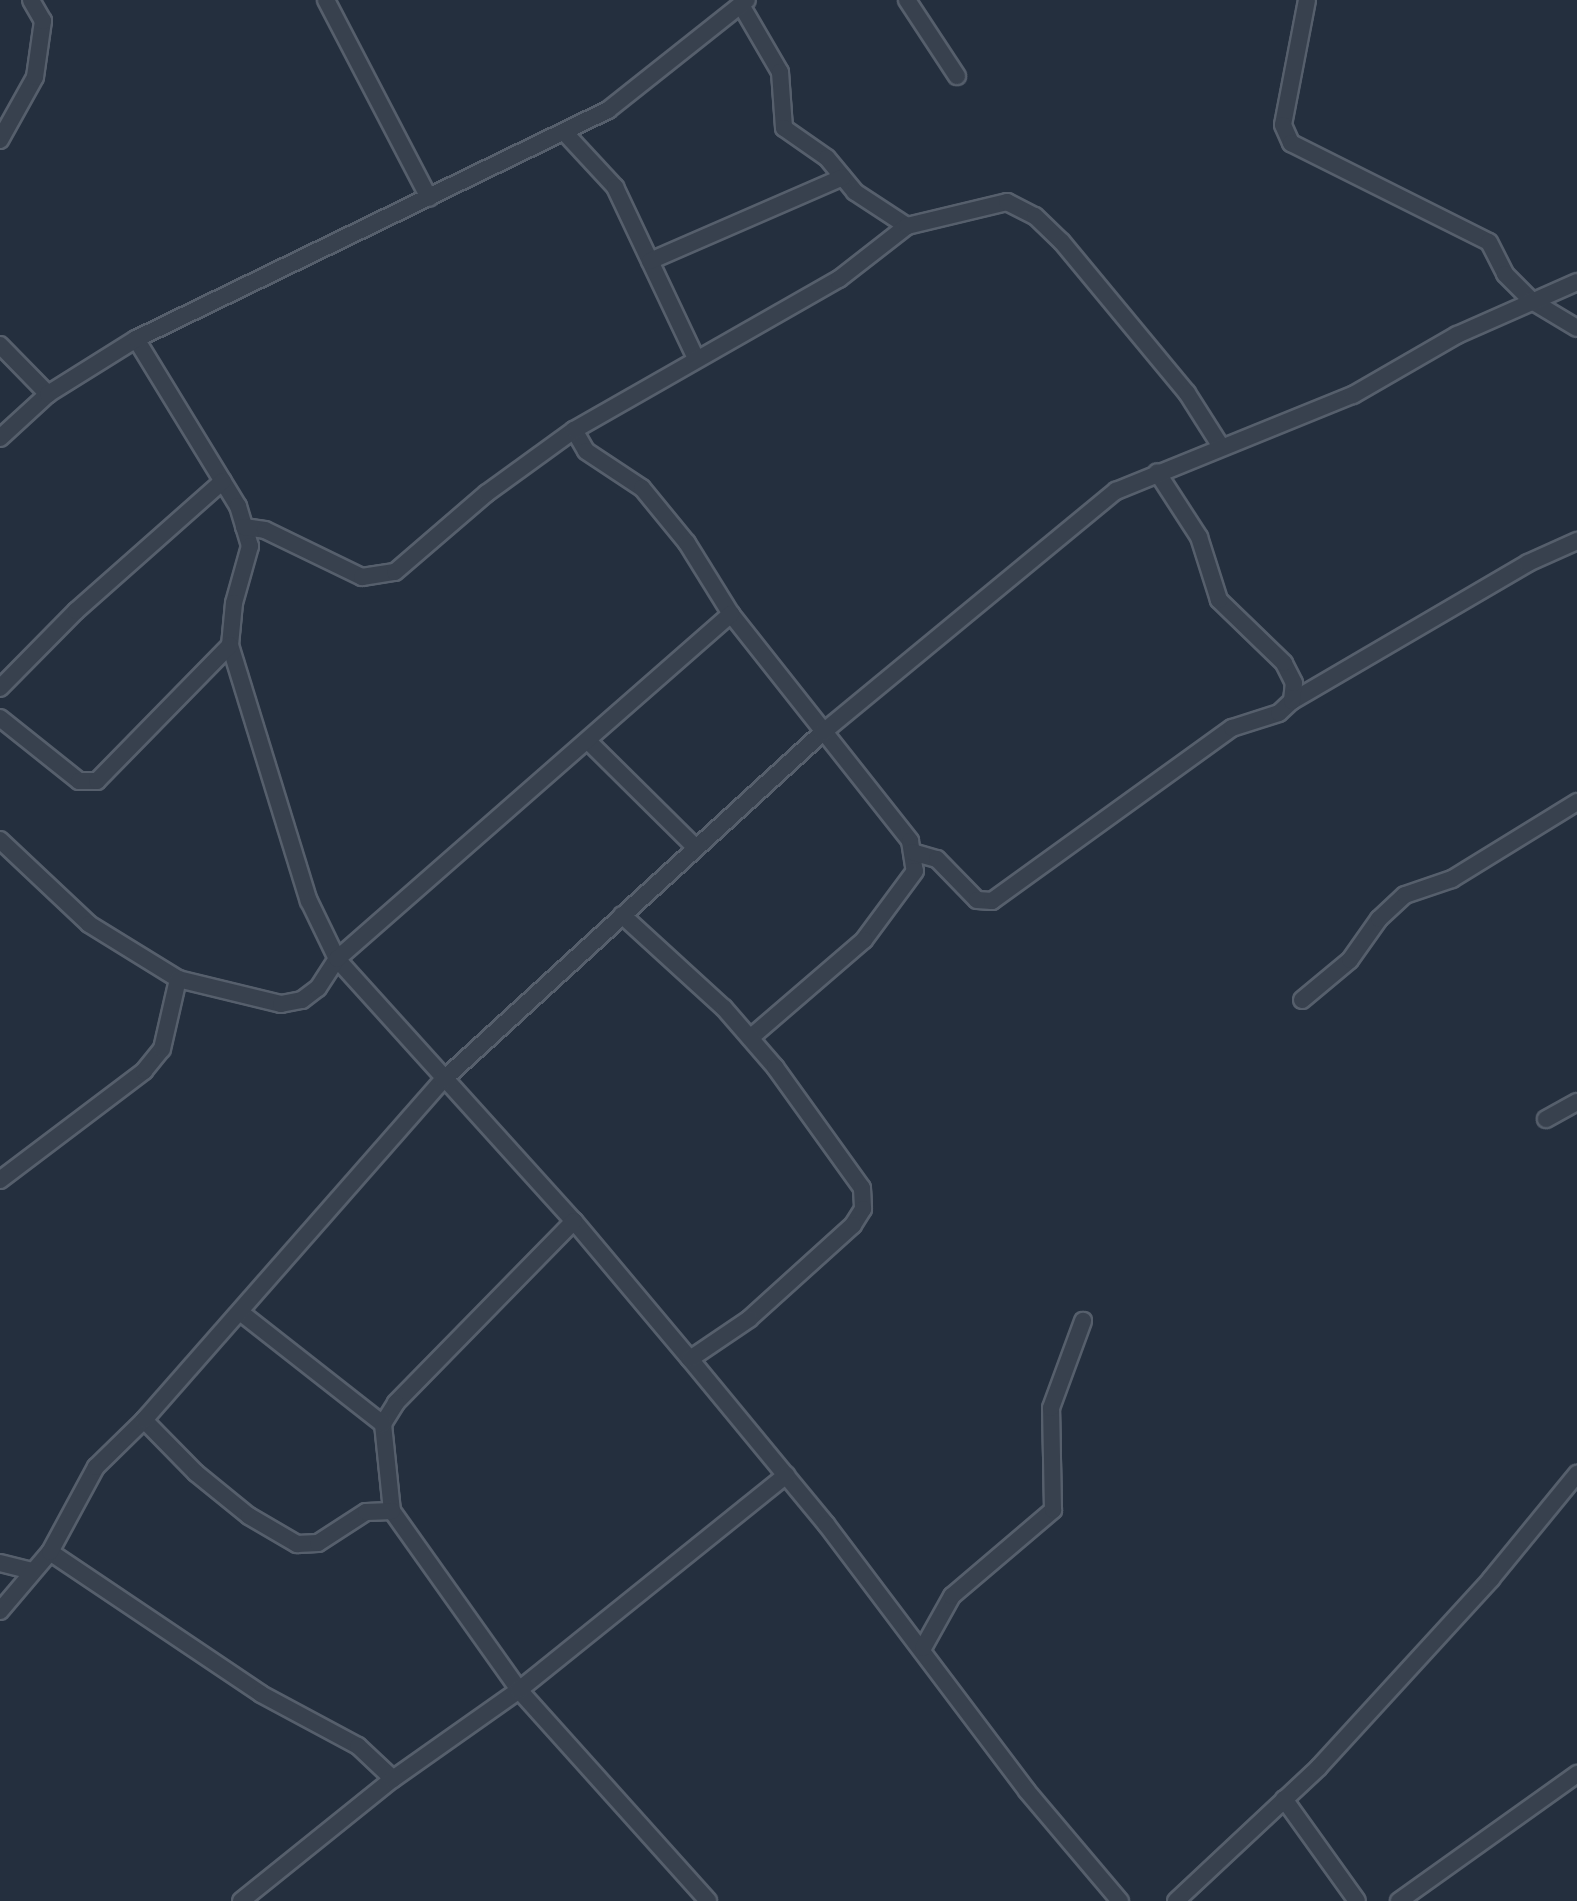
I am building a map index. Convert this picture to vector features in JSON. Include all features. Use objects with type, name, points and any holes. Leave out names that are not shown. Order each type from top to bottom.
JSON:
[{"type":"street","points":[[0,140],[35,77],[43,21],[31,0]]},
{"type":"street","points":[[326,0],[429,198]]},
{"type":"street","points":[[907,0],[957,76]]},
{"type":"street","points":[[1307,0],[1283,125],[1291,143],[1489,242],[1505,274],[1532,301],[1577,328]]},
{"type":"street","points":[[0,438],[48,394],[136,339],[565,133],[655,76],[744,3],[780,72],[784,128],[827,158],[855,192],[907,226]]},
{"type":"street","points":[[565,133],[615,187],[695,356]]},
{"type":"street","points":[[650,261],[843,177]]},
{"type":"street","points":[[244,527],[265,530],[362,577],[387,575],[574,430],[695,356],[839,279],[907,226],[1007,202],[1035,216],[1187,393],[1220,445]]},
{"type":"street","points":[[0,1611],[50,1552],[96,1467],[144,1420],[443,1080],[822,733],[1007,585],[1096,505],[1157,472],[1220,445],[1353,395],[1457,335],[1577,282]]},
{"type":"street","points":[[136,339],[223,481],[244,527],[250,546],[234,603],[230,645],[309,901],[337,959],[443,1080],[574,1221],[690,1359],[923,1648],[1027,1791],[1120,1901]]},
{"type":"street","points":[[0,345],[48,394]]},
{"type":"street","points":[[574,430],[586,451],[642,488],[687,543],[731,614],[910,841],[915,871],[864,940],[750,1038]]},
{"type":"street","points":[[1157,472],[1199,537],[1219,600],[1284,663],[1294,683],[1292,701]]},
{"type":"street","points":[[0,688],[76,611],[223,481]]},
{"type":"street","points":[[912,852],[937,859],[977,900],[992,901],[1232,728],[1279,713],[1292,701],[1528,563],[1577,541]]},
{"type":"street","points":[[0,840],[89,924],[178,979],[281,1004],[302,1000],[318,988],[337,959],[731,614]]},
{"type":"street","points":[[0,718],[79,781],[97,781],[230,645]]},
{"type":"street","points":[[588,741],[695,847]]},
{"type":"street","points":[[1302,1000],[1350,960],[1379,919],[1405,895],[1452,879],[1577,802]]},
{"type":"street","points":[[622,915],[673,957],[750,1038],[851,1166],[862,1188],[863,1209],[853,1225],[749,1319],[690,1359]]},
{"type":"street","points":[[0,1180],[144,1071],[162,1049],[178,979]]},
{"type":"street","points":[[1546,1119],[1577,1102]]},
{"type":"street","points":[[574,1221],[413,1384],[383,1424],[392,1511],[519,1690],[708,1901]]},
{"type":"street","points":[[240,1312],[383,1424]]},
{"type":"street","points":[[923,1648],[952,1596],[1053,1510],[1051,1408],[1083,1321]]},
{"type":"street","points":[[144,1420],[196,1473],[249,1516],[297,1544],[318,1543],[366,1512],[392,1511]]},
{"type":"street","points":[[1176,1901],[1284,1799],[1491,1579],[1577,1474]]},
{"type":"street","points":[[241,1901],[393,1779],[519,1690],[786,1475]]},
{"type":"street","points":[[50,1552],[261,1694],[358,1746],[393,1779]]},
{"type":"street","points":[[0,1563],[31,1571]]},
{"type":"street","points":[[1399,1901],[1577,1774]]},
{"type":"street","points":[[1284,1799],[1357,1901]]}]
